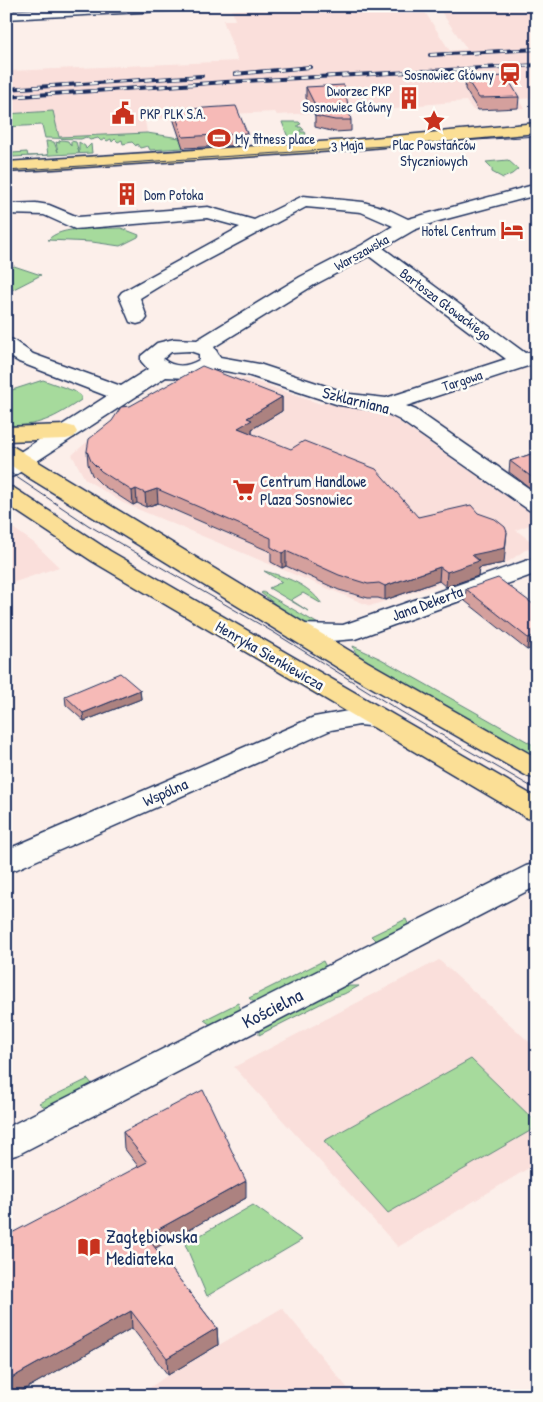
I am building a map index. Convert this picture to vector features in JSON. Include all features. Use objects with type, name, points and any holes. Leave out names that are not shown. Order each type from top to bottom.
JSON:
[{"type":"main road","name":"3 Maja","points":[[6,167],[350,145],[537,128]]},
{"type":"main road","name":"3 Maja","points":[[6,178],[474,150]]},
{"type":"main road","points":[[6,434],[66,432]]},
{"type":"main road","name":"Henryka Sienkiewicza","points":[[11,462],[298,632],[345,646],[537,770]]},
{"type":"main road","name":"Henryka Sienkiewicza","points":[[12,500],[101,556],[537,811]]},
{"type":"street","points":[[6,15],[77,9],[182,6]]},
{"type":"street","name":"Warszawska","points":[[124,395],[163,369],[190,371],[199,369],[205,354],[307,282],[407,226],[428,218],[537,189]]},
{"type":"street","points":[[137,318],[130,296],[164,275],[303,201],[363,207],[379,212],[407,226]]},
{"type":"street","points":[[6,209],[36,208],[49,210],[75,223],[208,212],[256,226]]},
{"type":"street","name":"Bartosza Głowackiego","points":[[368,249],[380,254],[529,358]]},
{"type":"street","points":[[6,344],[26,358],[124,395]]},
{"type":"street","name":"Szklarniana","points":[[205,354],[347,400],[387,405],[408,415],[537,504]]},
{"type":"street","name":"Targowa","points":[[387,405],[529,358]]},
{"type":"street","points":[[11,462],[66,432],[124,395]]},
{"type":"street","name":"Jana Dekerta","points":[[345,646],[537,564]]},
{"type":"street","points":[[324,722],[331,709],[333,692]]},
{"type":"street","name":"Wspólna","points":[[6,862],[324,722],[359,717],[379,719]]},
{"type":"street","name":"Kościelna","points":[[6,1144],[537,873]]},
{"type":"shaded area","points":[[338,6],[421,6],[450,51],[467,49],[437,6],[537,6],[537,98],[518,99],[524,108],[473,110],[466,101],[420,105],[411,108],[277,115],[275,112],[189,116],[145,120],[147,133],[59,137],[53,111],[6,114],[6,63],[9,63],[10,71],[238,61],[223,20],[235,20],[232,10]]},
{"type":"shaded area","points":[[224,375],[251,380],[321,404],[333,398],[392,417],[537,517],[537,522],[516,530],[537,546],[525,550],[508,562],[370,606],[123,503],[85,479],[72,455],[88,441],[102,431]]},
{"type":"shaded area","points":[[6,523],[34,543],[59,567],[6,585]]},
{"type":"shaded area","points":[[439,960],[537,1049],[537,1163],[398,1247],[234,1067]]},
{"type":"shaded area","points":[[282,1308],[354,1396],[138,1396],[168,1375]]},
{"type":"green space","points":[[53,111],[59,137],[147,133],[180,138],[183,148],[150,150],[148,146],[140,148],[132,142],[123,144],[122,140],[118,142],[115,139],[112,142],[111,139],[101,141],[98,138],[90,140],[86,137],[81,139],[45,138],[42,125],[6,127],[6,114]]},
{"type":"green space","points":[[282,122],[299,122],[301,124],[298,127],[304,130],[300,130],[305,132],[306,140],[289,140]]},
{"type":"green space","points":[[62,140],[68,141],[71,146],[71,141],[76,142],[79,153],[79,142],[86,149],[91,144],[92,153],[13,157],[12,153],[27,152],[28,156],[48,155],[46,141],[54,142],[58,152],[56,142],[59,143]]},
{"type":"green space","points":[[508,160],[518,169],[503,178],[492,172],[492,168],[486,162]]},
{"type":"green space","points":[[121,228],[139,235],[120,246],[92,242],[48,240],[54,235],[72,230]]},
{"type":"green space","points":[[14,266],[41,275],[6,293],[6,271]]},
{"type":"green space","points":[[43,380],[74,391],[81,396],[81,400],[63,412],[37,423],[6,425],[6,392]]},
{"type":"green space","points":[[264,571],[296,582],[310,591],[322,604],[303,593],[291,600],[308,611],[269,588],[282,582]]},
{"type":"green space","points":[[263,592],[327,629],[299,623],[261,593]]},
{"type":"green space","points":[[353,646],[381,659],[537,747],[537,760],[357,657]]},
{"type":"green space","points":[[406,919],[409,926],[376,941],[371,936]]},
{"type":"green space","points":[[323,961],[326,967],[255,1003],[249,998]]},
{"type":"green space","points":[[343,986],[359,986],[259,1035],[259,1029]]},
{"type":"green space","points":[[238,1003],[241,1010],[211,1025],[204,1020]]},
{"type":"green space","points":[[471,1059],[537,1123],[537,1127],[388,1213],[324,1141]]},
{"type":"green space","points":[[88,1079],[92,1084],[46,1108],[39,1103]]},
{"type":"green space","points":[[253,1205],[302,1240],[207,1296],[185,1244]]},
{"type":"building","points":[[506,76],[519,97],[479,98],[466,78]]},
{"type":"building","points":[[344,85],[351,120],[335,120],[315,116],[315,105],[306,87]]},
{"type":"building","points":[[236,106],[247,133],[183,137],[174,110]]},
{"type":"building","name":"Centrum Handlowe Plaza Sosnowiec","points":[[202,366],[282,397],[247,418],[252,420],[238,428],[291,449],[304,441],[376,469],[418,517],[471,505],[478,513],[495,519],[505,527],[507,532],[505,548],[472,555],[479,561],[447,572],[440,567],[385,586],[379,583],[368,584],[339,575],[286,551],[282,553],[271,547],[271,538],[157,489],[145,493],[136,489],[132,491],[101,471],[91,461],[87,451],[89,439],[112,421],[121,407],[130,406]]},
{"type":"building","points":[[537,452],[537,481],[510,461]]},
{"type":"building","points":[[498,578],[537,607],[537,634],[528,638],[466,589]]},
{"type":"building","points":[[120,673],[140,690],[83,713],[65,696]]},
{"type":"building","name":"Zagłębiowska Mediateka","points":[[203,1090],[246,1181],[146,1236],[217,1328],[167,1358],[131,1311],[6,1381],[6,1236],[147,1162],[123,1132]]},
{"type":"tram line","points":[[6,171],[537,136]]},
{"type":"tram line","points":[[6,470],[88,525],[273,632],[400,711],[537,790]]},
{"type":"railway","points":[[430,55],[537,49]]},
{"type":"railway","points":[[6,97],[226,82],[537,65]]},
{"type":"railway","points":[[235,74],[310,67]]},
{"type":"railway","points":[[6,89],[202,76]]},
{"type":"place","name":"Sosnowiec Główny","points":[[510,74]]},
{"type":"place","name":"Dworzec PKP Sosnowiec Główny","points":[[409,98]]},
{"type":"place","name":"PKP PLK S.A.","points":[[123,113]]},
{"type":"place","name":"Plac Powstańców Styczniowych","points":[[434,121]]},
{"type":"place","name":"My fitness place","points":[[219,138]]},
{"type":"place","name":"Dom Potoka","points":[[127,194]]},
{"type":"place","name":"Hotel Centrum","points":[[512,230]]},
{"type":"place","name":"Centrum Handlowe Plaza Sosnowiec","points":[[244,490]]},
{"type":"place","name":"Zagłębiowska Mediateka","points":[[89,1247]]}]
